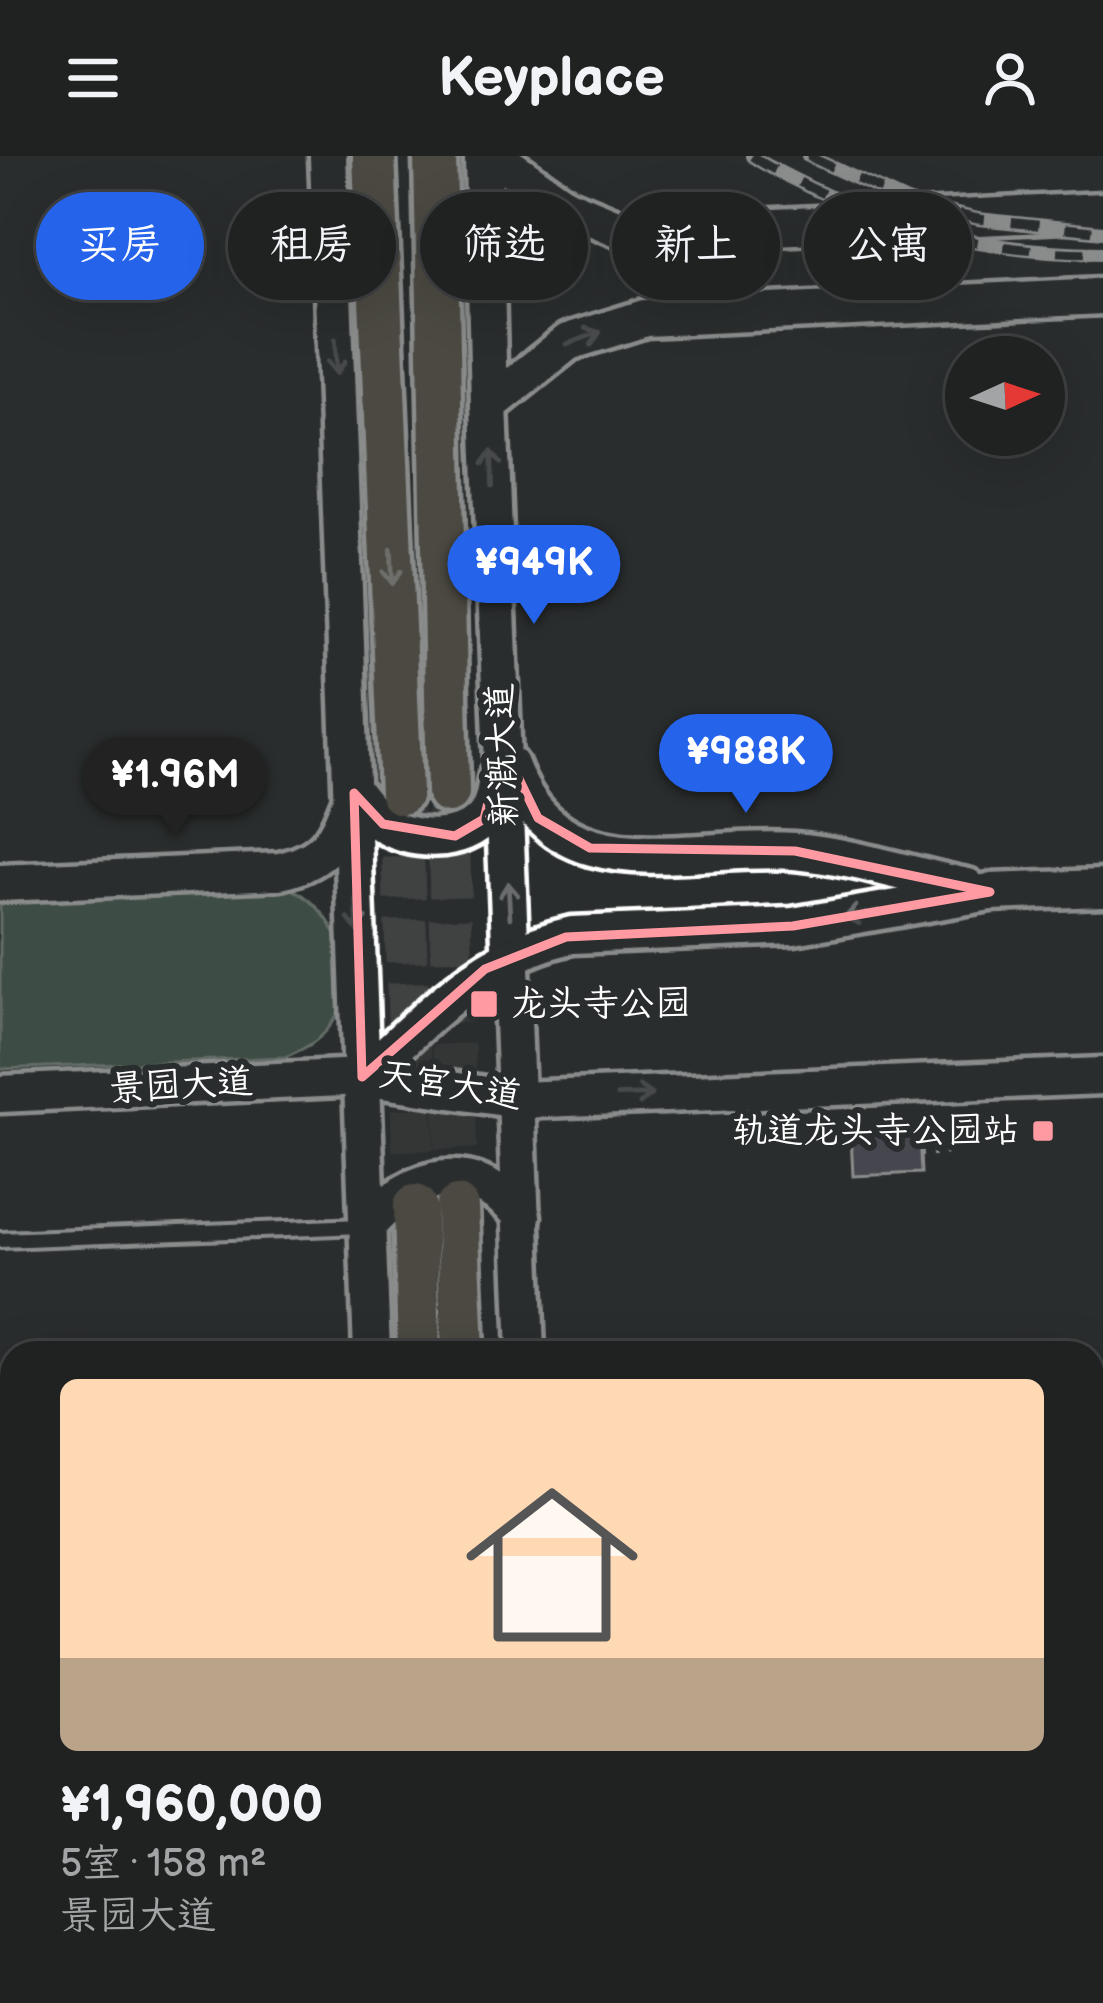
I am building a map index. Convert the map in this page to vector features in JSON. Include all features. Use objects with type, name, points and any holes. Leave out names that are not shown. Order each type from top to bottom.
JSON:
[{"type":"main road","points":[[374,156],[401,793]]},
{"type":"main road","name":"新溉大道","points":[[435,156],[448,792]]},
{"type":"main road","points":[[415,1206],[419,1341]]},
{"type":"main road","points":[[457,1207],[463,1341]]},
{"type":"street","points":[[328,156],[372,1341]]},
{"type":"street","name":"新溉大道","points":[[484,156],[489,405],[526,1341]]},
{"type":"street","points":[[494,156],[565,206],[634,234],[1103,211]]},
{"type":"street","points":[[489,405],[568,342],[645,317],[1103,296]]},
{"type":"street","points":[[353,793],[383,824],[414,837],[454,836],[484,819],[494,799],[502,744]]},
{"type":"street","points":[[502,744],[522,796],[538,818],[590,848],[645,854],[795,851],[990,892]]},
{"type":"street","points":[[0,883],[280,871],[305,865],[324,852],[339,832],[353,793]]},
{"type":"street","name":"天宫大道","points":[[362,1077],[466,984],[512,953],[572,935],[793,926],[990,892],[1103,888]]},
{"type":"street","name":"天宫大道","points":[[362,1077],[519,1100],[1103,1076]]},
{"type":"street","name":"景园大道","points":[[0,1094],[362,1077]]},
{"type":"street","points":[[368,1226],[392,1198],[426,1181],[471,1181],[503,1195],[522,1216]]},
{"type":"lane","points":[[0,1240],[368,1226]]},
{"type":"path","points":[[920,1154],[951,1152],[950,1124]]},
{"type":"highlighted area","points":[[502,744],[538,818],[590,848],[795,851],[990,892],[793,926],[566,937],[485,969],[362,1077],[354,793],[383,824],[455,836],[484,819]]},
{"type":"green space","points":[[283,886],[318,908],[331,925],[345,966],[341,1007],[326,1031],[310,1044],[285,1057],[0,1069],[0,898]]},
{"type":"building","points":[[919,1133],[921,1173],[853,1176],[851,1137]]},
{"type":"tunnel","points":[[448,792],[457,1207]]},
{"type":"tunnel","points":[[401,794],[415,1206]]},
{"type":"railway","points":[[752,156],[844,203],[916,228],[1026,249],[1103,253]]},
{"type":"railway","points":[[808,156],[907,202],[978,219],[1103,232]]},
{"type":"place","name":"龙头寺公园","points":[[484,1004]]},
{"type":"place","name":"轨道龙头寺公园站","points":[[1043,1131]]}]
